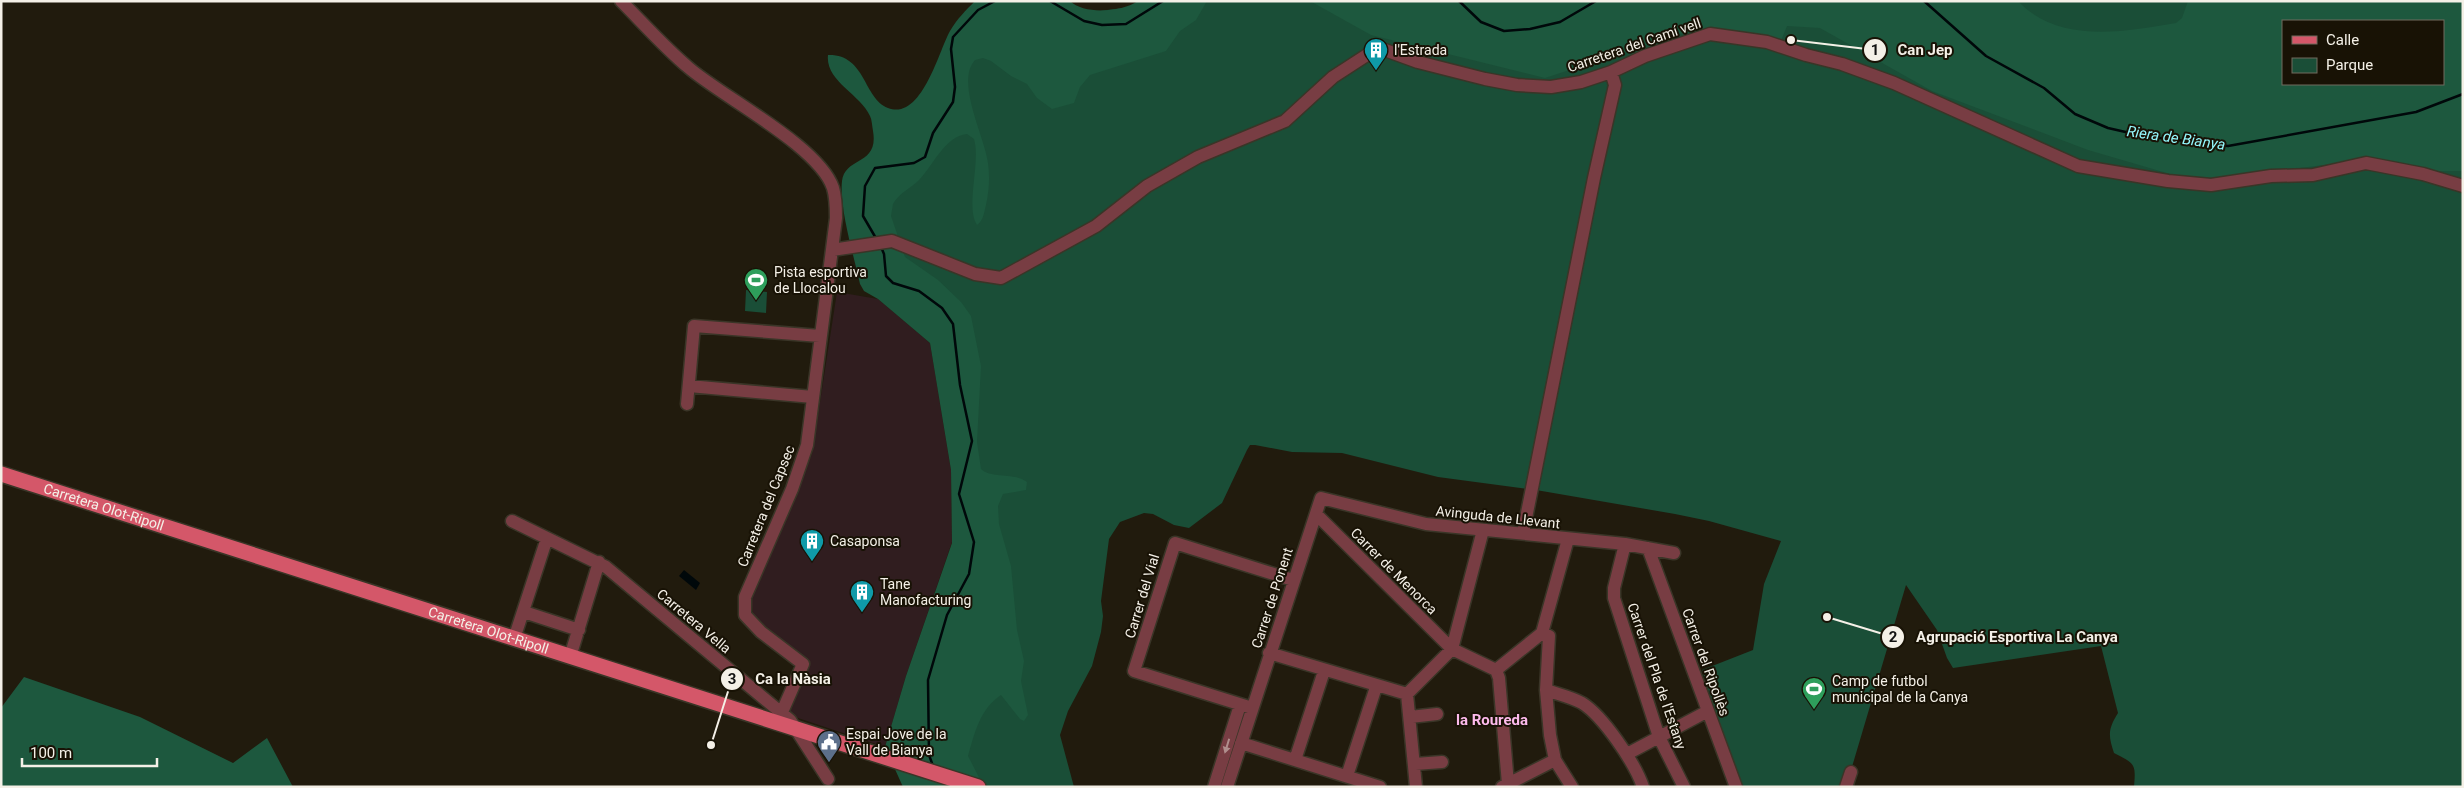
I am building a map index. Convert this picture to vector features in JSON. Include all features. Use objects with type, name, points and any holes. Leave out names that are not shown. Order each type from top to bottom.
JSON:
[{"type":"main road","name":"Carretera Olot-Ripoll","points":[[1,474],[570,657],[780,718],[797,730],[974,786]]},
{"type":"street","name":"Carretera del Capsec","points":[[621,1],[689,68],[784,135],[822,168],[833,188],[836,204],[832,250],[807,445],[792,489],[745,598],[745,615],[761,632],[803,664],[780,718]]},
{"type":"street","name":"Carretera del Camí vell","points":[[832,250],[892,241],[976,274],[1001,278],[1096,226],[1147,186],[1198,157],[1286,121],[1333,77],[1370,53],[1385,50],[1438,67],[1517,86],[1551,87],[1581,82],[1611,72],[1645,56],[1698,37],[1720,35],[1767,42],[1842,64],[1894,82],[2078,166],[2168,181],[2211,185],[2271,176],[2313,175],[2366,162],[2423,174],[2463,186]]},
{"type":"street","points":[[1523,533],[1592,188],[1615,85],[1611,72]]},
{"type":"street","points":[[687,404],[694,326],[820,336]]},
{"type":"street","points":[[690,386],[813,397]]},
{"type":"street","name":"Avinguda de Llevant","points":[[1321,498],[1426,524],[1625,544],[1674,553]]},
{"type":"street","name":"Carrer de Ponent","points":[[1214,787],[1269,653],[1321,498]]},
{"type":"street","name":"Carrer de Menorca","points":[[1316,514],[1452,649],[1496,670]]},
{"type":"street","name":"Carretera Vella","points":[[512,521],[599,562],[780,718]]},
{"type":"street","points":[[1407,694],[1452,649],[1483,530]]},
{"type":"street","points":[[514,639],[547,538]]},
{"type":"street","points":[[1556,760],[1505,785],[1499,678],[1496,670],[1542,633],[1568,539]]},
{"type":"street","name":"Carrer del Vial","points":[[1246,707],[1134,671],[1174,542],[1293,580]]},
{"type":"street","name":"Carrer del Pla de l'Estany","points":[[1625,544],[1614,588],[1614,598],[1659,737],[1684,787]]},
{"type":"street","name":"Carrer del Ripollès","points":[[1648,548],[1736,787]]},
{"type":"street","points":[[570,657],[599,562]]},
{"type":"street","points":[[524,612],[579,630]]},
{"type":"street","points":[[1542,633],[1549,636],[1546,690],[1556,760],[1572,787]]},
{"type":"street","points":[[1269,653],[1376,687],[1407,694]]},
{"type":"street","points":[[1295,760],[1324,671]]},
{"type":"street","points":[[1347,776],[1376,687]]},
{"type":"street","points":[[1546,690],[1581,703],[1593,712],[1627,754],[1643,787]]},
{"type":"street","points":[[1407,694],[1416,787]]},
{"type":"street","name":"Carrer de Ponent","points":[[1227,787],[1241,743],[1246,707]]},
{"type":"street","points":[[1627,754],[1708,711]]},
{"type":"street","points":[[1410,717],[1437,714]]},
{"type":"street","points":[[797,730],[828,779]]},
{"type":"street","points":[[1241,743],[1380,787]]},
{"type":"street","points":[[1415,764],[1442,762]]},
{"type":"street","points":[[1846,787],[1851,772]]},
{"type":"shaded area","points":[[837,292],[878,299],[930,343],[951,470],[952,542],[906,676],[885,747],[792,716],[789,709],[810,662],[760,624],[753,613],[751,598],[812,454]]},
{"type":"shaded area","points":[[684,570],[700,583],[696,590],[679,576]]},
{"type":"green space","points":[[975,1],[1070,1],[1076,5],[1093,10],[1113,10],[1123,8],[1138,1],[1207,1],[1196,20],[1180,31],[1166,51],[1090,75],[1080,87],[1074,103],[1052,109],[1037,98],[1027,84],[1011,76],[991,61],[983,58],[975,60],[970,70],[968,82],[973,110],[986,152],[989,174],[987,200],[981,221],[977,225],[972,207],[976,149],[974,139],[967,134],[952,140],[940,152],[919,180],[901,194],[893,204],[891,216],[905,257],[938,280],[961,302],[971,316],[981,366],[977,442],[981,469],[991,474],[1016,477],[1027,482],[1026,490],[1003,494],[998,506],[999,524],[1011,566],[1017,630],[1024,661],[1021,681],[1028,715],[1024,721],[1020,719],[1001,695],[983,714],[968,756],[984,787],[903,787],[885,747],[906,676],[952,543],[951,470],[930,343],[878,299],[864,291],[860,284],[845,218],[842,181],[844,173],[867,156],[871,150],[874,142],[873,131],[871,118],[865,108],[837,80],[832,72],[828,55],[850,61],[880,103],[888,108],[900,109],[910,104],[920,94],[935,67],[950,31]]},
{"type":"green space","points":[[1179,1],[2463,1],[2463,787],[2134,787],[2135,773],[2133,765],[2114,753],[2111,741],[2112,723],[2118,713],[2101,646],[1953,668],[1947,658],[1937,630],[1906,585],[1846,787],[1738,787],[1702,670],[1753,650],[1764,584],[1781,541],[1709,521],[1675,514],[1536,490],[1438,477],[1342,453],[1292,452],[1250,445],[1222,503],[1189,528],[1174,525],[1153,514],[1144,513],[1120,522],[1109,539],[1101,601],[1103,616],[1101,632],[1092,666],[1068,711],[1060,735],[1074,787],[929,787],[937,689],[967,414],[902,285],[878,164],[951,68],[1067,15]]},
{"type":"green space","points":[[1310,1],[2018,1],[2034,15],[2052,24],[2092,32],[2135,29],[2176,23],[2182,18],[2188,1],[2463,1],[2463,171],[2437,171],[2356,161],[2194,181],[2088,150],[1932,91],[1820,28],[1787,26],[1781,41],[1710,30],[1679,34],[1545,78],[1371,35]]},
{"type":"green space","name":"Pista esportiva de Llocalou","points":[[746,290],[767,292],[766,313],[745,311]]},
{"type":"green space","points":[[24,677],[140,717],[233,763],[267,738],[293,787],[1,787],[1,708]]},
{"type":"waterway","points":[[877,240],[863,216],[865,186],[875,168],[914,163],[925,157],[933,133],[953,102],[955,87],[951,49],[953,37],[978,10],[995,1]]},
{"type":"waterway","points":[[1050,1],[1084,21],[1102,25],[1126,24],[1163,1]]},
{"type":"waterway","name":"Riera de Bianya","points":[[1459,1],[1481,22],[1504,31],[1530,29],[1560,22],[1596,1]]},
{"type":"waterway","name":"Riera de Bianya","points":[[1924,1],[1986,56],[2044,88],[2075,114],[2108,128],[2143,136],[2228,146],[2416,112],[2463,94]]},
{"type":"waterway","points":[[881,247],[884,254],[886,276],[893,283],[919,291],[942,308],[953,324],[960,385],[972,441],[959,494],[974,542],[969,574],[947,615],[928,680],[929,755],[933,766]]},
{"type":"place","name":"Can Jep","points":[[1791,40]]},
{"type":"place","name":"l'Estrada","points":[[1376,71]]},
{"type":"place","name":"Pista esportiva de Llocalou","points":[[756,301]]},
{"type":"place","name":"Casaponsa","points":[[812,562]]},
{"type":"place","name":"Tane Manofacturing","points":[[862,613]]},
{"type":"place","name":"Agrupació Esportiva La Canya","points":[[1827,617]]},
{"type":"place","name":"Camp de futbol municipal de la Canya","points":[[1814,710]]},
{"type":"place","name":"Ca la Nàsia","points":[[711,745]]},
{"type":"place","name":"Espai Jove de la Vall de Bianya","points":[[829,763]]},
{"type":"district","name":"la Roureda","points":[[1492,720]]}]
